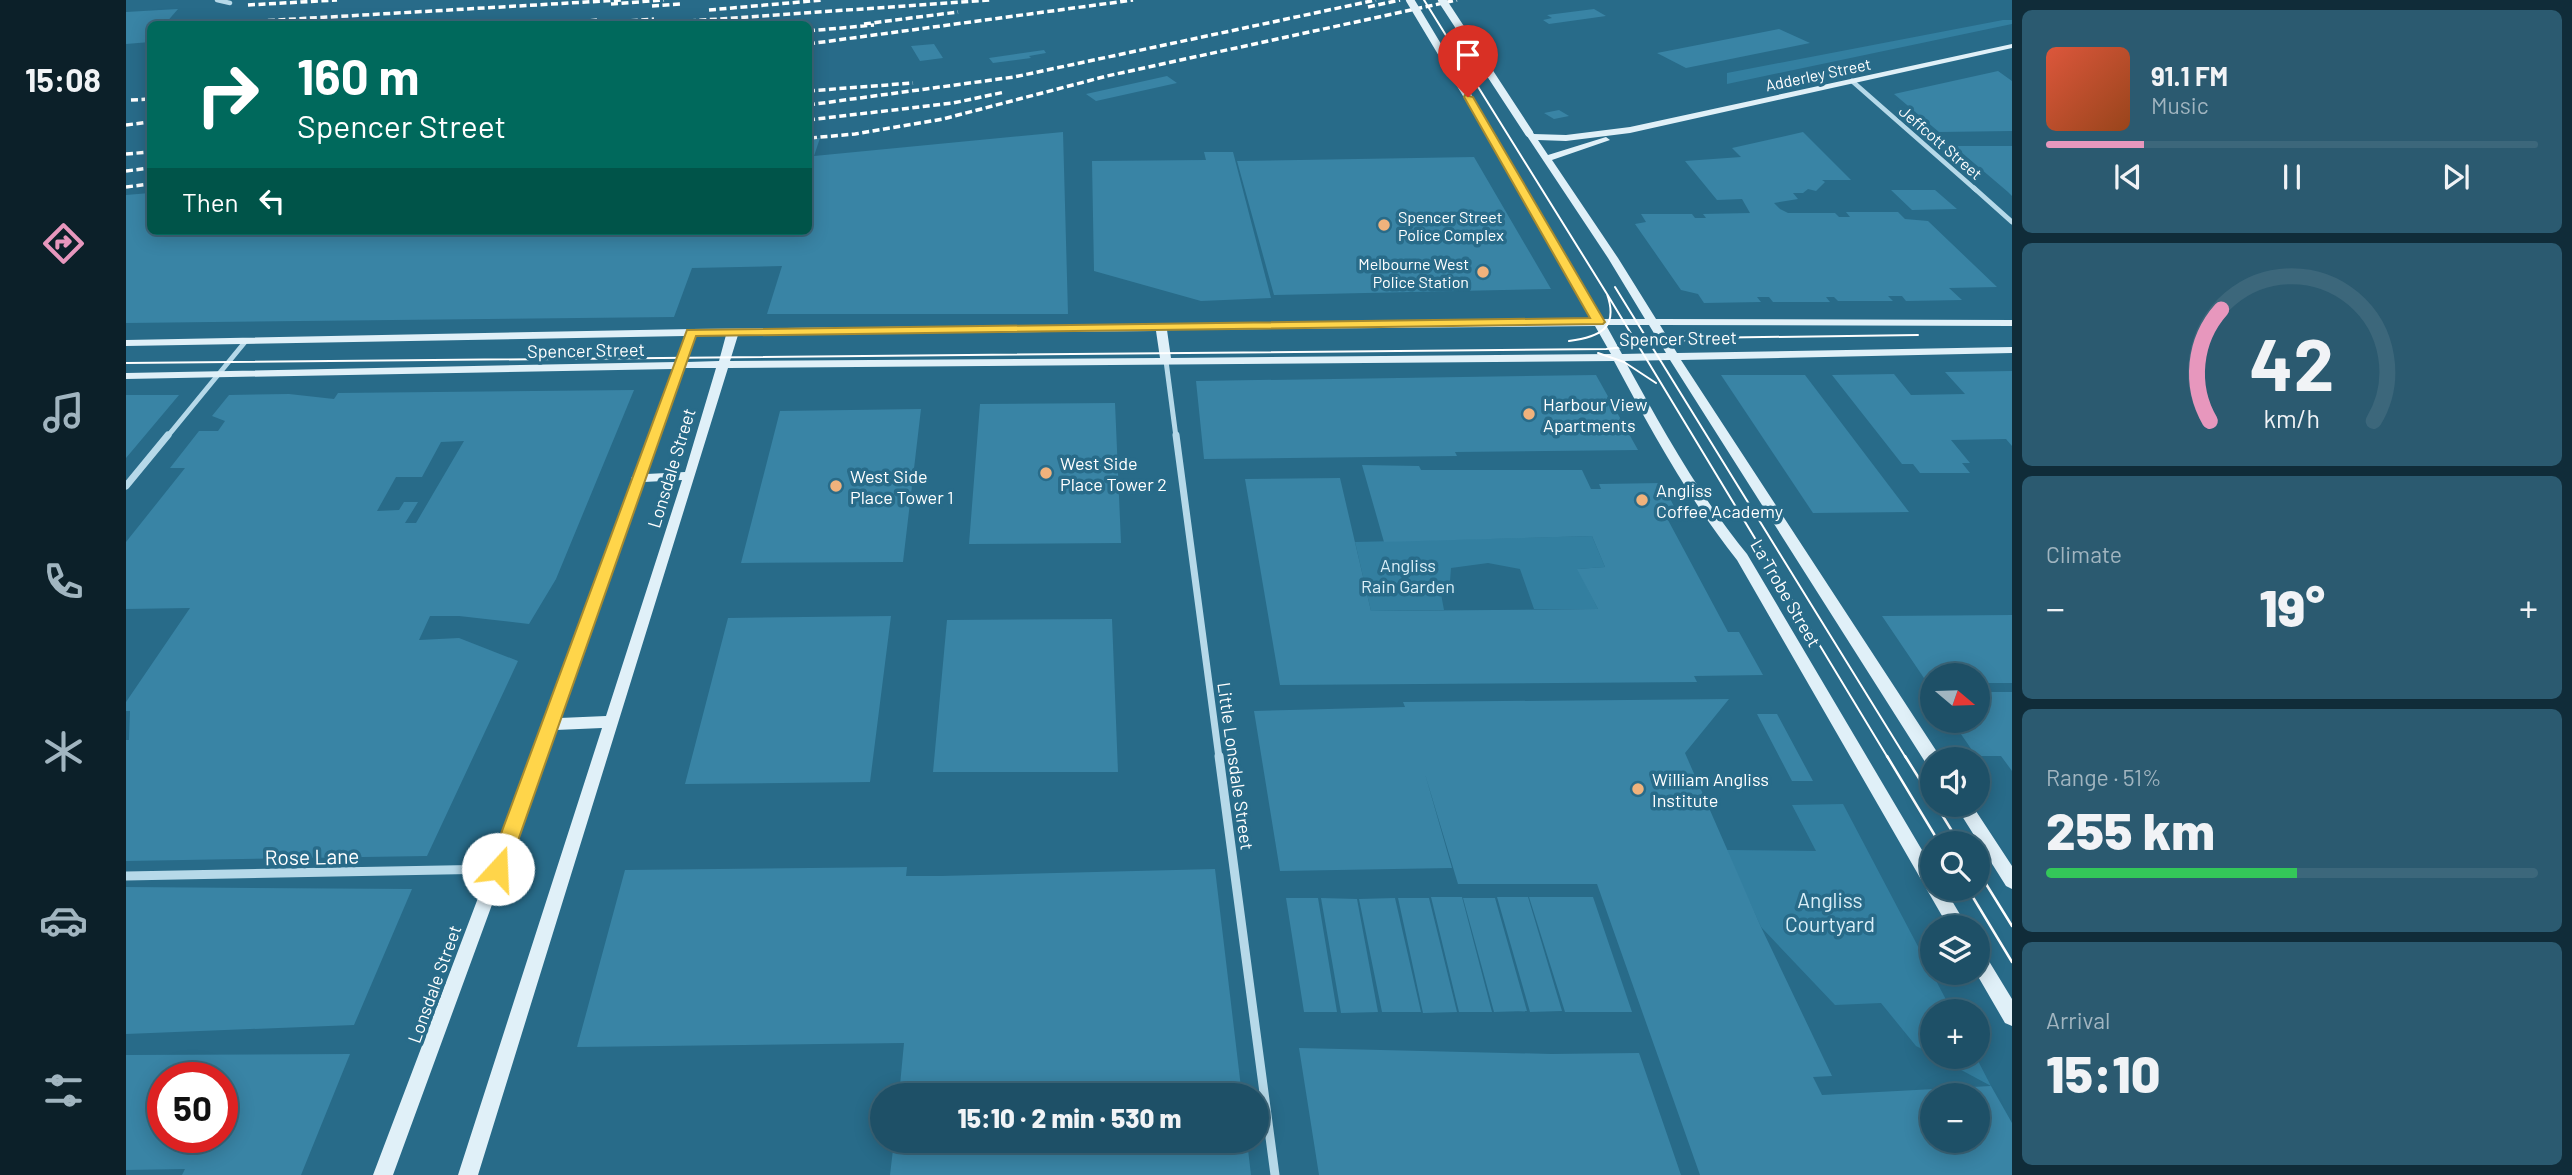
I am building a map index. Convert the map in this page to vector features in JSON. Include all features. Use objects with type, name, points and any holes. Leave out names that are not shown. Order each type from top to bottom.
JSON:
[{"type":"main road","name":"La Trobe Street","points":[[1410,0],[1599,322],[1671,455],[1713,521],[1742,556],[1920,862]]},
{"type":"main road","name":"La Trobe Street","points":[[1442,0],[1548,158],[1925,747]]},
{"type":"main road","name":"Adderley Street","points":[[1531,135],[1566,138],[1630,130],[2012,46]]},
{"type":"main road","name":"Adderley Street","points":[[1548,158],[1630,130]]},
{"type":"main road","name":"Spencer Street","points":[[126,343],[691,332],[1652,321],[2012,323]]},
{"type":"main road","points":[[1161,327],[1166,361]]},
{"type":"main road","name":"Lonsdale Street","points":[[383,1175],[498,869],[691,332]]},
{"type":"main road","name":"Lonsdale Street","points":[[468,1175],[690,477],[733,332]]},
{"type":"main road","name":"Spencer Street","points":[[126,376],[680,365],[1618,357],[2012,350]]},
{"type":"main road","points":[[637,478],[690,477]]},
{"type":"main road","points":[[550,724],[611,722]]},
{"type":"main road","points":[[1971,817],[2012,881]]},
{"type":"main road","points":[[1990,979],[2012,1017]]},
{"type":"street","points":[[217,0],[230,2]]},
{"type":"street","name":"Jeffcott Street","points":[[1852,81],[2012,222]]},
{"type":"street","points":[[126,486],[245,342]]},
{"type":"street","name":"Little Lonsdale Street","points":[[1166,361],[1275,1175]]},
{"type":"street","name":"Rose Lane","points":[[126,876],[498,869]]},
{"type":"green space","points":[[2012,20],[2012,24],[1727,84],[1727,73]]},
{"type":"green space","name":"Angliss Rain Garden","points":[[1592,536],[1605,567],[1578,569],[1598,609],[1534,609],[1520,569],[1488,563],[1451,568],[1449,595],[1441,594],[1444,610],[1371,611],[1355,542]]},
{"type":"green space","name":"Angliss Courtyard","points":[[1843,804],[1920,950],[1920,985],[1938,985],[1946,999],[1920,999],[1920,1048],[1881,1003],[1835,1005],[1761,927],[1726,850],[1816,851],[1792,805]]},
{"type":"green space","points":[[1959,1069],[1982,1069],[1989,1083]]},
{"type":"building","points":[[178,9],[168,21],[147,21],[147,42],[126,44],[126,12]]},
{"type":"building","points":[[1594,9],[1606,16],[1549,24],[1543,20],[1552,18],[1547,15]]},
{"type":"building","points":[[1779,29],[1810,43],[1686,68],[1657,53]]},
{"type":"building","points":[[934,44],[943,58],[920,61],[911,46]]},
{"type":"building","points":[[1044,50],[1046,53],[1029,56],[1031,58],[993,63],[989,58]]},
{"type":"building","points":[[1998,71],[2012,81],[2012,131],[1939,132],[1894,94]]},
{"type":"building","points":[[1167,76],[1177,83],[1096,101],[1086,94]]},
{"type":"building","points":[[1559,110],[1569,116],[1554,119],[1544,113]]},
{"type":"building","points":[[1063,132],[1068,314],[767,314],[782,266],[692,268],[674,317],[126,323],[126,195],[147,193],[147,235],[812,235],[812,138],[820,138],[814,156]]},
{"type":"building","points":[[1803,132],[1851,180],[1822,180],[1825,182],[1816,191],[1808,189],[1803,193],[1793,193],[1798,199],[1774,203],[1780,209],[1788,213],[1835,213],[1839,217],[1850,217],[1846,212],[1898,212],[1905,219],[1928,221],[1997,287],[1949,288],[1962,300],[1906,301],[1902,296],[1888,296],[1893,301],[1838,301],[1834,297],[1826,297],[1830,302],[1773,302],[1769,297],[1757,297],[1761,302],[1704,303],[1698,294],[1681,290],[1635,224],[1646,222],[1641,214],[1692,214],[1695,218],[1706,218],[1703,214],[1750,213],[1742,199],[1717,200],[1685,161],[1741,157],[1732,148]]},
{"type":"building","points":[[1954,146],[2012,146],[2012,196],[2008,192]]},
{"type":"building","points":[[1204,152],[1233,152],[1271,298],[1201,301],[1094,271],[1092,161],[1206,160]]},
{"type":"building","name":"Spencer Street Police Complex","points":[[1474,157],[1551,289],[1274,295],[1237,161]]},
{"type":"building","points":[[1891,190],[1935,190],[1957,209],[1912,210]]},
{"type":"building","points":[[2012,371],[2012,446],[2006,439],[1951,440],[1970,463],[1962,463],[1970,473],[1920,473],[1913,464],[1902,464],[1832,375],[1894,374],[1911,395],[1965,394],[1945,372]]},
{"type":"building","points":[[1596,375],[1638,450],[1455,452],[1457,456],[1204,459],[1196,381]]},
{"type":"building","points":[[1721,375],[1805,375],[1909,512],[1813,513]]},
{"type":"building","points":[[634,390],[556,579],[529,624],[459,616],[430,616],[419,640],[459,638],[518,661],[427,856],[126,861],[126,740],[129,740],[130,711],[126,711],[126,702],[190,608],[126,609],[126,542],[185,468],[170,468],[199,431],[218,431],[225,421],[212,416],[229,395],[289,394],[334,399],[338,393]],"holes":[[[464,441],[416,523],[405,523],[418,502],[404,502],[399,510],[377,511],[396,477],[422,477],[441,442]]]},
{"type":"building","points":[[126,395],[179,395],[126,458]]},
{"type":"building","name":"West Side Place Tower 2","points":[[1115,403],[1121,543],[969,544],[980,404]]},
{"type":"building","name":"West Side Place Tower 1","points":[[921,409],[903,562],[741,563],[780,411]]},
{"type":"building","points":[[1362,465],[1419,466],[1421,470],[1582,470],[1591,489],[1601,489],[1599,484],[1662,483],[1681,520],[1668,520],[1728,632],[1739,632],[1763,675],[1694,676],[1697,682],[1280,685],[1245,479],[1340,478],[1371,611],[1598,609],[1577,569],[1605,567],[1592,536],[1384,542]]},
{"type":"building","points":[[2012,615],[2012,683],[1990,683],[1990,663],[1920,663],[1920,672],[1882,616]]},
{"type":"building","points":[[891,616],[870,782],[685,784],[728,618]]},
{"type":"building","points":[[1112,619],[1118,772],[933,772],[947,620]]},
{"type":"building","points":[[1990,692],[2012,692],[2012,771],[2001,756],[1990,756],[1990,747],[1970,747],[1960,733],[1990,733]]},
{"type":"building","points":[[1729,699],[1685,753],[1761,927],[1832,1076],[1813,1077],[1822,1095],[1920,1090],[1920,1153],[1990,1153],[1991,1086],[2012,1123],[2012,1175],[1700,1175],[1597,884],[1458,884],[1425,774],[1452,868],[1280,871],[1254,711],[1405,707],[1403,702]]},
{"type":"building","points":[[1757,714],[1777,714],[1813,781],[1792,781]]},
{"type":"building","points":[[907,867],[906,876],[941,876],[1215,869],[1240,1083],[900,1083],[904,1043],[577,1047],[625,870]]},
{"type":"building","points":[[126,887],[412,889],[354,1025],[126,1034]]},
{"type":"building","points":[[1431,897],[1462,897],[1492,1012],[1459,1012]]},
{"type":"building","points":[[1497,897],[1528,897],[1562,1011],[1530,1012]]},
{"type":"building","points":[[1529,897],[1593,897],[1632,1012],[1565,1012]]},
{"type":"building","points":[[1286,898],[1318,898],[1337,1012],[1304,1012]]},
{"type":"building","points":[[1321,898],[1357,899],[1378,1012],[1341,1013]]},
{"type":"building","points":[[1395,898],[1421,1012],[1382,1012],[1359,899]]},
{"type":"building","points":[[1398,898],[1429,898],[1457,1012],[1423,1013]]},
{"type":"building","points":[[1463,898],[1495,898],[1527,1011],[1494,1012]]},
{"type":"building","points":[[1299,1048],[1551,1054],[1639,1053],[1681,1175],[1319,1175]]},
{"type":"building","points":[[350,1054],[301,1175],[182,1175],[185,1169],[126,1170],[126,1055]]},
{"type":"building","points":[[893,1153],[1248,1153],[1251,1175],[890,1175]]},
{"type":"tram line","points":[[1424,0],[1607,294]]},
{"type":"tram line","points":[[1615,287],[1650,344]]},
{"type":"tram line","points":[[1569,341],[1590,337],[1604,329],[1610,315],[1607,294]]},
{"type":"tram line","points":[[1607,294],[1638,345]]},
{"type":"tram line","points":[[1697,338],[1918,335]]},
{"type":"tram line","points":[[1650,344],[1705,338]]},
{"type":"tram line","points":[[1638,345],[1650,344]]},
{"type":"tram line","points":[[1650,344],[1906,758]]},
{"type":"tram line","points":[[126,363],[1606,349],[1638,345]]},
{"type":"tram line","points":[[1638,345],[1888,758]]},
{"type":"tram line","points":[[1598,353],[1624,362],[1656,383]]},
{"type":"tram line","points":[[1887,756],[1932,831]]},
{"type":"tram line","points":[[1905,756],[1920,780]]},
{"type":"tram line","points":[[1943,817],[1952,831]]},
{"type":"tram line","points":[[1990,890],[2012,926]]},
{"type":"tram line","points":[[1975,901],[2012,962]]},
{"type":"railway","points":[[248,5],[337,0]]},
{"type":"railway","points":[[260,21],[621,0]]},
{"type":"railway","points":[[611,4],[664,0]]},
{"type":"railway","points":[[709,10],[823,0]]},
{"type":"railway","points":[[690,21],[991,0]]},
{"type":"railway","points":[[812,43],[1133,0]]},
{"type":"railway","points":[[812,104],[1014,77],[1376,0]]},
{"type":"railway","points":[[1368,7],[1400,0]]},
{"type":"railway","points":[[812,138],[855,134],[943,119],[1107,76],[1457,0]]},
{"type":"railway","points":[[652,6],[680,4]]},
{"type":"railway","points":[[864,24],[958,12]]},
{"type":"railway","points":[[628,21],[654,19]]},
{"type":"railway","points":[[588,21],[597,20]]},
{"type":"railway","points":[[812,31],[874,25]]},
{"type":"railway","points":[[812,91],[913,83]]},
{"type":"railway","points":[[812,120],[953,103],[1005,92]]},
{"type":"railway","points":[[131,100],[147,99]]},
{"type":"railway","points":[[126,125],[147,122]]},
{"type":"railway","points":[[126,154],[147,152]]},
{"type":"railway","points":[[126,171],[147,168]]},
{"type":"railway","points":[[126,187],[147,184]]},
{"type":"place","name":"Spencer Street Police Complex","points":[[1384,225]]},
{"type":"place","name":"Melbourne West Police Station","points":[[1483,272]]},
{"type":"place","name":"Harbour View Apartments","points":[[1529,414]]},
{"type":"place","name":"West Side Place Tower 2","points":[[1046,473]]},
{"type":"place","name":"West Side Place Tower 1","points":[[836,486]]},
{"type":"place","name":"Angliss Coffee Academy","points":[[1642,500]]},
{"type":"place","name":"William Angliss Institute","points":[[1638,789]]},
{"type":"route","points":[[498,869],[691,332],[1599,322],[1468,97]]}]
